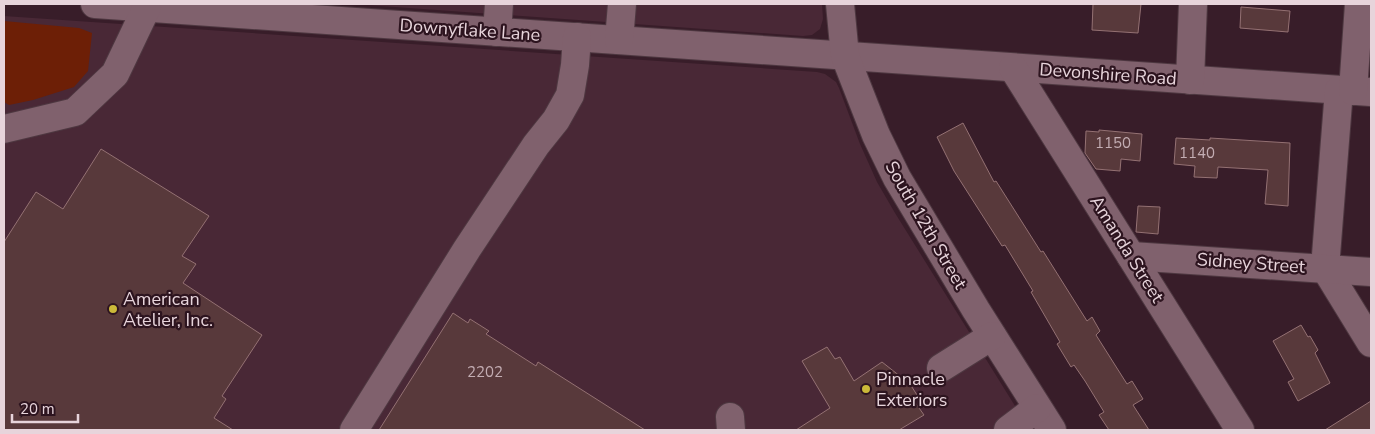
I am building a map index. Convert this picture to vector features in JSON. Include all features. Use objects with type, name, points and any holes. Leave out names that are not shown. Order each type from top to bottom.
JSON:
[{"type":"street","name":"Downyflake Lane","points":[[95,4],[297,11],[497,32],[845,56]]},
{"type":"street","points":[[497,32],[499,4]]},
{"type":"street","points":[[619,40],[622,4]]},
{"type":"street","name":"South 12th Street","points":[[840,4],[845,56],[876,134],[897,178],[1044,419]]},
{"type":"street","points":[[1190,80],[1193,4]]},
{"type":"street","points":[[1359,4],[1354,91],[1325,268],[1371,343]]},
{"type":"street","points":[[4,129],[75,112],[115,74],[147,7]]},
{"type":"street","points":[[354,430],[467,249],[536,145],[556,120],[570,95],[577,38]]},
{"type":"street","name":"Devonshire Road","points":[[845,56],[1354,91]]},
{"type":"street","name":"Amanda Street","points":[[1013,68],[1240,430]]},
{"type":"street","name":"Sidney Street","points":[[1131,256],[1371,272]]},
{"type":"street","points":[[940,368],[992,336]]},
{"type":"street","points":[[1008,430],[1044,419]]},
{"type":"shaded area","points":[[353,4],[822,4],[823,19],[820,29],[812,35],[803,36]]},
{"type":"shaded area","points":[[4,16],[825,74],[836,82],[839,88],[860,144],[877,182],[1030,430],[4,430]]},
{"type":"shaded area","points":[[4,21],[79,28],[92,33],[88,71],[74,87],[33,100],[9,105],[4,102]]},
{"type":"building","points":[[1093,4],[1141,4],[1138,33],[1092,30]]},
{"type":"building","points":[[1241,7],[1290,11],[1288,32],[1240,28]]},
{"type":"building","points":[[963,123],[994,182],[996,181],[1041,252],[1043,251],[1087,321],[1092,317],[1100,331],[1096,335],[1127,384],[1132,381],[1143,399],[1133,405],[1149,430],[1109,430],[1099,415],[1104,412],[1074,365],[1071,367],[1057,344],[1060,342],[1031,292],[1033,291],[1005,245],[1002,246],[954,171],[937,137]]},
{"type":"building","points":[[1099,130],[1142,134],[1140,161],[1121,159],[1120,171],[1096,169],[1085,153],[1086,131],[1099,132]]},
{"type":"building","points":[[1176,138],[1290,143],[1288,206],[1265,204],[1268,170],[1218,167],[1217,178],[1194,177],[1195,166],[1174,164]]},
{"type":"building","name":"American Atelier, Inc.","points":[[101,149],[209,216],[182,256],[196,264],[183,283],[262,335],[222,396],[226,399],[214,418],[233,430],[4,430],[4,242],[36,192],[63,209]]},
{"type":"building","points":[[1138,206],[1160,207],[1158,234],[1136,232]]},
{"type":"building","points":[[453,313],[468,323],[470,319],[489,331],[486,334],[536,366],[538,362],[645,430],[379,430]]},
{"type":"building","points":[[1301,325],[1318,350],[1315,353],[1330,383],[1298,401],[1288,382],[1294,379],[1273,341]]},
{"type":"building","name":"Pinnacle Exteriors","points":[[827,347],[835,359],[840,357],[854,381],[882,362],[910,384],[917,395],[912,398],[924,415],[899,430],[796,430],[830,408],[802,361]]},
{"type":"building","points":[[1371,401],[1371,430],[1325,430]]},
{"type":"place","name":"American Atelier, Inc.","points":[[113,309]]},
{"type":"place","name":"Pinnacle Exteriors","points":[[866,389]]}]
